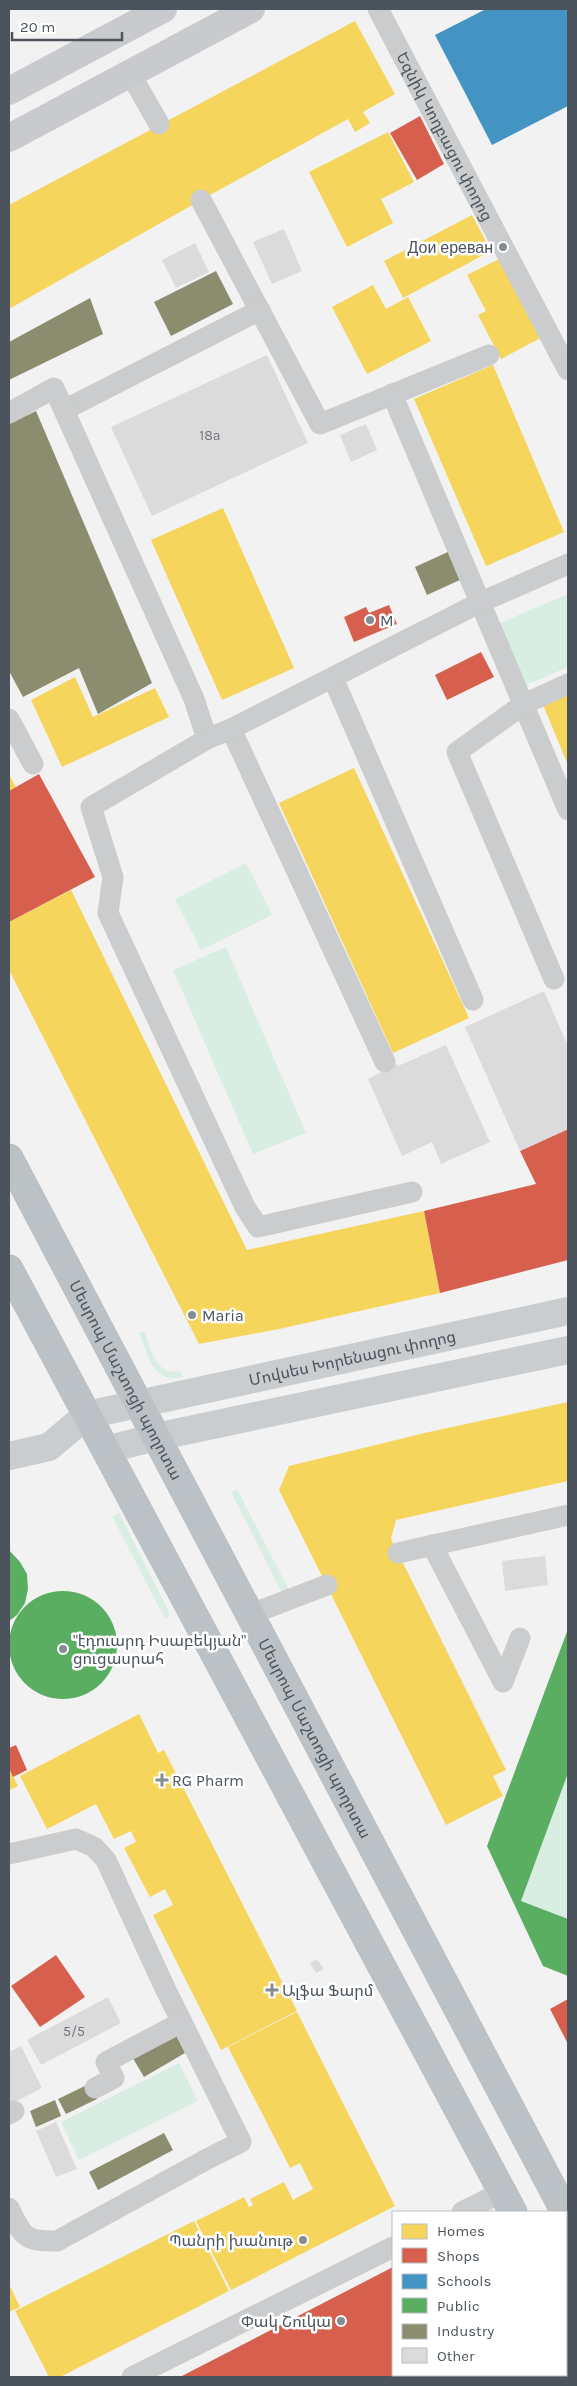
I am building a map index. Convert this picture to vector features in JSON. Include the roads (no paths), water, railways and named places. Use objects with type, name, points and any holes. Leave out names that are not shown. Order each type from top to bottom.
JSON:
[{"type":"highway","name":"Մեսրոպ Մաշտոցի պողոտա","points":[[9,1158],[564,2211]]},
{"type":"highway","points":[[9,1269],[508,2202]]},
{"type":"main road","points":[[9,91],[164,9]]},
{"type":"main road","points":[[9,138],[251,9]]},
{"type":"main road","name":"Մովսես Խորենացու փողոց","points":[[87,1415],[568,1311]]},
{"type":"main road","points":[[105,1450],[156,1437],[568,1350]]},
{"type":"main road","points":[[9,1456],[49,1448],[87,1415]]},
{"type":"lane","name":"Եզնիկ Կողբացու փողոց","points":[[378,9],[568,370]]},
{"type":"lane","points":[[130,73],[159,124]]},
{"type":"lane","points":[[201,200],[320,424],[489,355]]},
{"type":"lane","points":[[64,410],[260,310]]},
{"type":"lane","points":[[9,413],[54,388],[194,699],[207,739]]},
{"type":"lane","points":[[392,394],[568,810]]},
{"type":"lane","points":[[412,1192],[258,1227],[245,1207],[108,913],[113,877],[91,807],[207,739],[334,678],[481,602],[568,564]]},
{"type":"lane","points":[[334,678],[473,1000]]},
{"type":"lane","points":[[554,979],[457,752],[524,704],[568,684]]},
{"type":"lane","points":[[9,719],[33,764]]},
{"type":"lane","points":[[231,729],[385,1062]]},
{"type":"lane","points":[[398,1553],[568,1514]]},
{"type":"lane","points":[[432,1545],[502,1682],[520,1638]]},
{"type":"lane","points":[[249,1615],[327,1585]]},
{"type":"lane","points":[[9,1854],[76,1839],[94,1847],[106,1860],[241,2142],[57,2241],[38,2242],[20,2232],[9,2208]]},
{"type":"lane","points":[[95,2088],[114,2078],[106,2062],[182,2022]]},
{"type":"lane","points":[[467,2211],[508,2202]]},
{"type":"lane","points":[[132,2377],[365,2269],[392,2248]]},
{"type":"place","name":"Дои ереван","points":[[503,247]]},
{"type":"place","name":"M","points":[[370,620]]},
{"type":"place","name":"Maria","points":[[192,1315]]},
{"type":"place","name":"\"էդուարդ Իսաբեկյան\" ցուցասրահ","points":[[63,1649]]},
{"type":"place","name":"RG Pharm","points":[[162,1780]]},
{"type":"place","name":"Ալֆա Ֆարմ","points":[[272,1990]]},
{"type":"place","name":"Պանրի խանութ","points":[[303,2240]]},
{"type":"place","name":"Փակ Շուկա","points":[[341,2321]]}]
